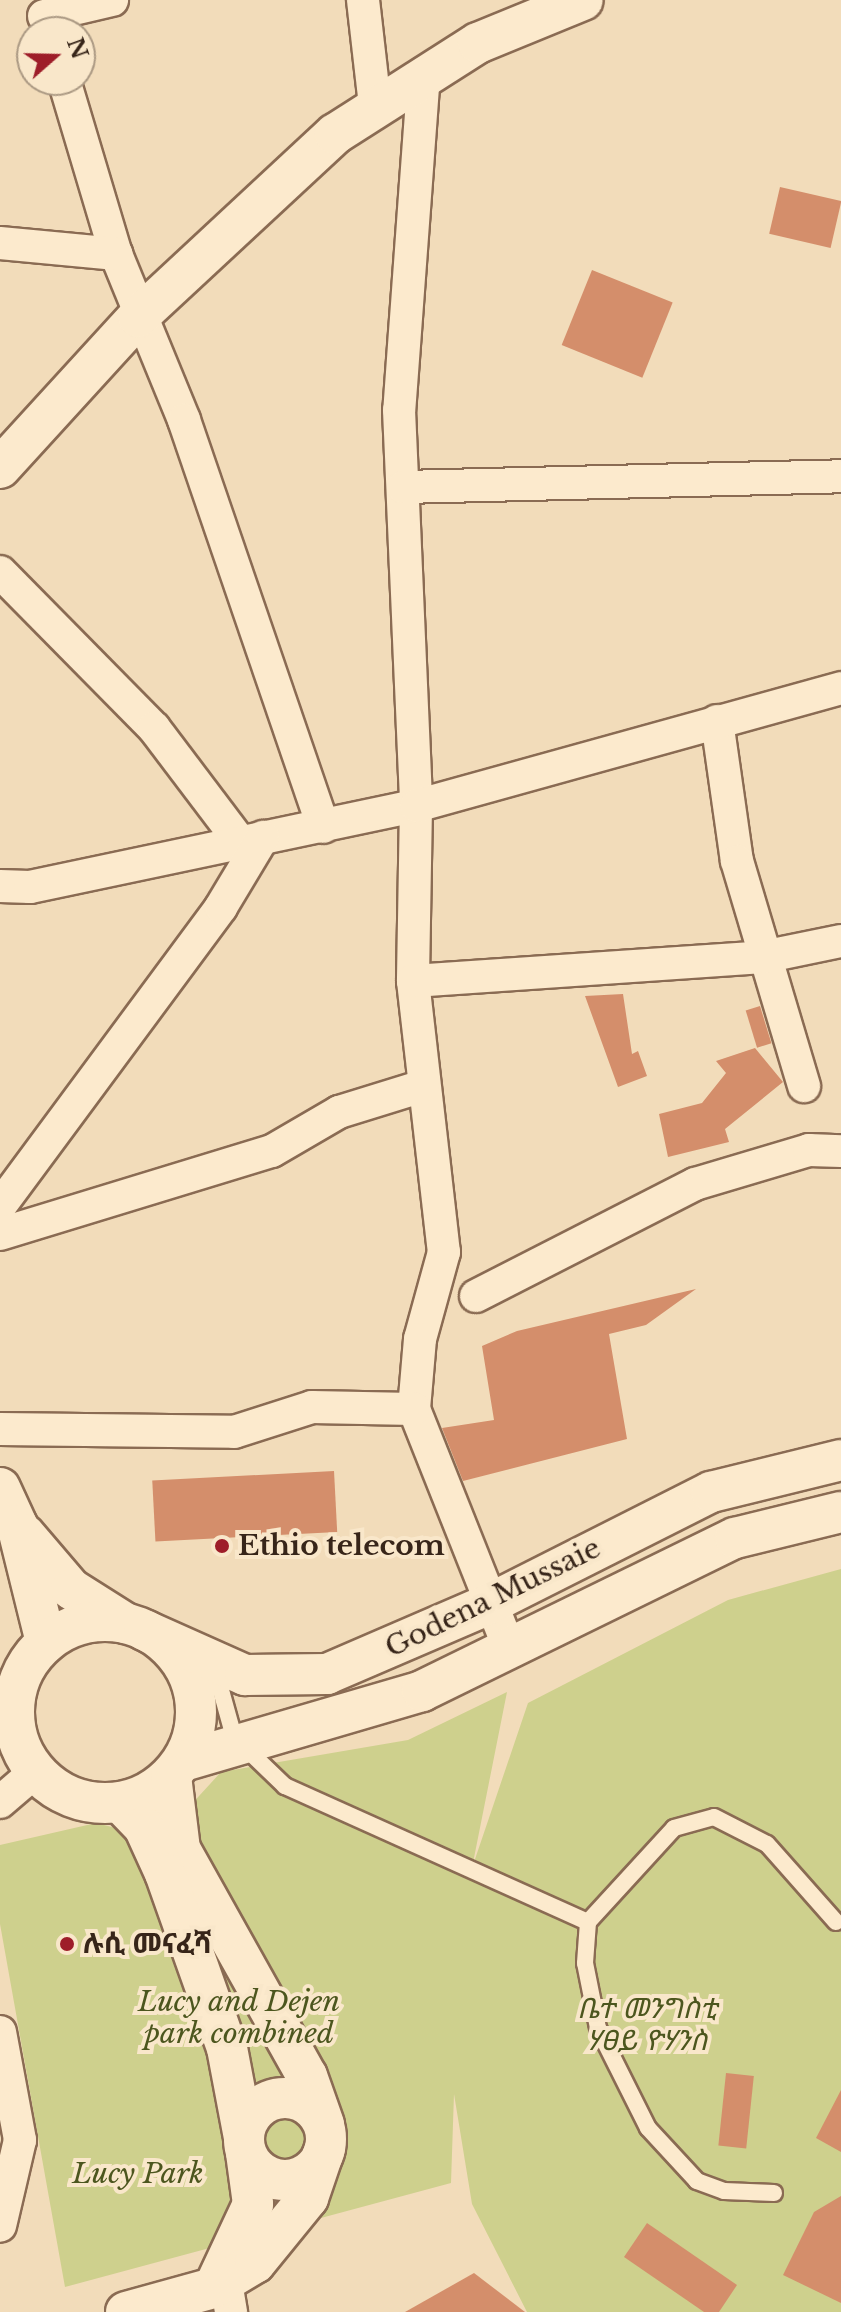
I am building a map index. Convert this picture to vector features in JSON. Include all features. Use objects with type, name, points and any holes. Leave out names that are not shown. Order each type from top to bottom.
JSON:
[{"type":"street","points":[[44,16],[112,0]]},
{"type":"street","points":[[363,0],[375,105]]},
{"type":"street","points":[[0,468],[138,317],[375,105],[529,9],[583,0]]},
{"type":"street","points":[[424,73],[399,410],[416,806],[413,981],[444,1252],[420,1339],[414,1409],[487,1605],[510,1650]]},
{"type":"street","points":[[69,96],[116,254],[138,317],[184,420],[323,827]]},
{"type":"street","points":[[0,243],[116,254]]},
{"type":"street","points":[[403,487],[841,476]]},
{"type":"street","points":[[0,572],[154,728],[252,840]]},
{"type":"street","points":[[0,886],[30,887],[416,806],[841,688]]},
{"type":"street","points":[[717,721],[737,861],[763,957],[804,1086]]},
{"type":"street","points":[[0,1206],[221,907],[252,840]]},
{"type":"street","points":[[413,981],[763,957],[841,941]]},
{"type":"street","points":[[0,1234],[272,1151],[339,1112],[423,1086]]},
{"type":"street","points":[[476,1296],[685,1188],[809,1150],[841,1151]]},
{"type":"street","points":[[0,1429],[234,1432],[312,1407],[414,1409]]},
{"type":"street","name":"Godena Mussaie","points":[[135,1626],[213,1663],[270,1678],[327,1674],[487,1605],[711,1492],[841,1460]]},
{"type":"street","points":[[0,1488],[17,1525],[71,1589],[174,1653],[192,1687],[196,1725],[177,1768],[180,1849],[307,2076],[324,2136],[321,2173],[296,2217],[224,2288],[126,2312]]},
{"type":"street","name":"Godena Mussaie","points":[[177,1768],[422,1691],[735,1538],[841,1512]]},
{"type":"street","points":[[17,1525],[28,1647],[7,1710],[35,1772],[65,1795],[121,1803],[144,1827],[165,1873],[227,2048],[253,2204],[224,2288]]},
{"type":"street","points":[[28,1647],[88,1622],[135,1626]]},
{"type":"street","points":[[121,1803],[177,1768]]},
{"type":"street","points":[[0,1802],[35,1772]]},
{"type":"street","points":[[0,2032],[20,2140],[0,2226]]},
{"type":"street","points":[[282,2097],[310,2106],[324,2136],[309,2173],[288,2180],[266,2175],[245,2145],[255,2110],[282,2097]]},
{"type":"lane","points":[[213,1663],[224,1714],[243,1747],[322,1809],[588,1922]]},
{"type":"lane","points":[[774,2193],[724,2191],[697,2181],[636,2110],[591,2003],[588,1922],[674,1828],[714,1817],[767,1844],[836,1922]]},
{"type":"green space","points":[[841,1569],[841,2312],[527,2312],[472,2204],[454,2094],[451,2183],[65,2287],[0,1924],[0,1845],[96,1823],[120,1829],[188,1808],[221,1772],[408,1740],[507,1692],[472,1868],[528,1703],[728,1600]]},
{"type":"building","points":[[780,187],[841,201],[831,248],[769,234]]},
{"type":"building","points":[[592,270],[673,303],[642,378],[562,345]]},
{"type":"building","points":[[623,994],[632,1054],[638,1051],[647,1076],[618,1087],[585,996]]},
{"type":"building","points":[[760,1006],[771,1043],[757,1048],[746,1010]]},
{"type":"building","points":[[755,1048],[783,1082],[725,1129],[729,1142],[668,1157],[659,1114],[702,1103],[726,1073],[716,1061]]},
{"type":"building","points":[[696,1289],[646,1325],[609,1334],[627,1439],[463,1481],[442,1428],[494,1420],[482,1346],[517,1331]]},
{"type":"building","points":[[334,1471],[337,1532],[155,1541],[152,1481]]},
{"type":"building","points":[[726,2073],[754,2076],[746,2149],[718,2146]]},
{"type":"building","points":[[841,2090],[841,2152],[816,2138]]},
{"type":"building","points":[[841,2196],[841,2303],[783,2275],[814,2212]]},
{"type":"building","points":[[647,2223],[737,2285],[719,2312],[704,2312],[624,2257]]},
{"type":"building","points":[[474,2273],[525,2312],[405,2312]]},
{"type":"place","name":"Ethio telecom","points":[[222,1546]]},
{"type":"place","name":"ሉሲ መናፈሻ","points":[[67,1944]]},
{"type":"park label","name":"Lucy and Dejen park combined","points":[[239,2018]]},
{"type":"park label","name":"ቤተ መንግስቲ ሃፀይ ዮሃንስ","points":[[647,2025]]},
{"type":"park label","name":"Lucy Park","points":[[138,2174]]}]
